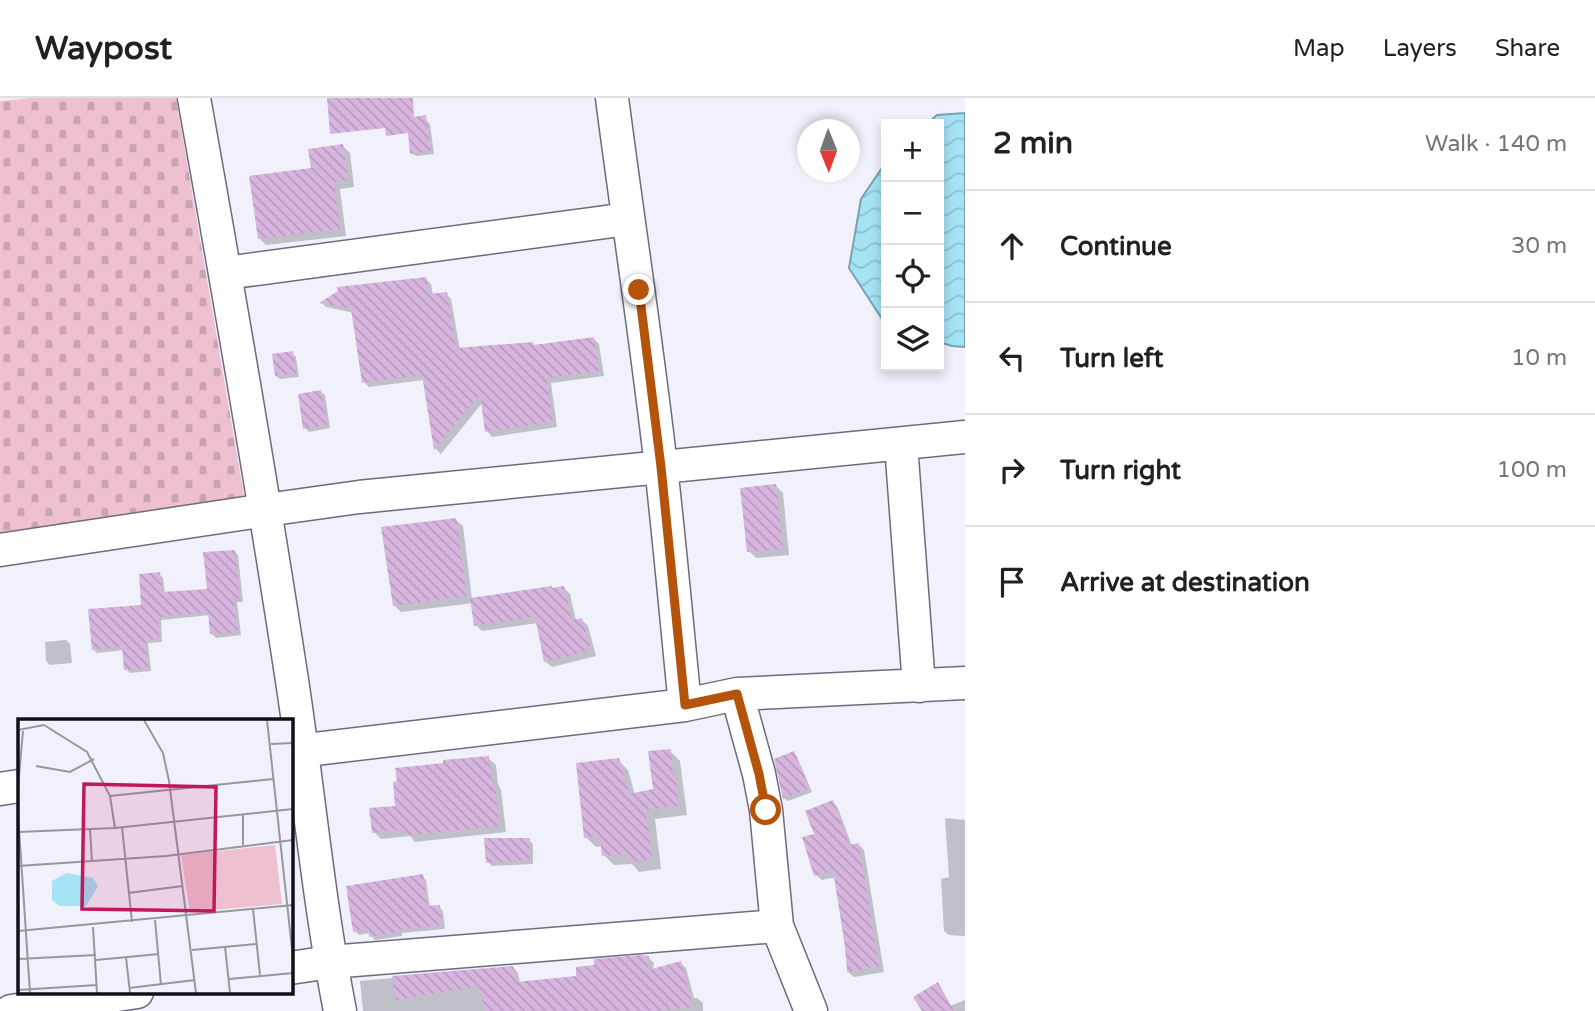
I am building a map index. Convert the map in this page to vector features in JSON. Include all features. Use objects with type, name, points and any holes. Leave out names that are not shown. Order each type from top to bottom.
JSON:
[{"type":"street","points":[[194,98],[266,510],[297,752],[340,1011]]},
{"type":"street","points":[[612,98],[661,467],[685,705]]},
{"type":"street","points":[[226,273],[628,219]]},
{"type":"street","points":[[0,550],[359,497],[965,437]]},
{"type":"street","points":[[901,444],[919,686]]},
{"type":"street","points":[[297,752],[685,705],[737,694],[965,682]]},
{"type":"street","points":[[737,694],[766,810],[776,926],[811,1011]]},
{"type":"street","points":[[0,789],[18,786]]},
{"type":"street","points":[[292,968],[330,962],[776,926]]},
{"type":"street","points":[[11,1011],[130,993]]},
{"type":"green space","points":[[31,98],[176,98],[245,502],[0,540],[0,101]]},
{"type":"water","points":[[965,113],[965,347],[944,344],[944,119],[933,119],[937,115]]},
{"type":"water","points":[[881,169],[881,317],[849,268],[861,199]]},
{"type":"building","points":[[327,98],[413,98],[414,117],[426,115],[431,151],[410,154],[408,133],[386,136],[385,128],[330,134]]},
{"type":"building","points":[[343,144],[348,180],[334,182],[340,229],[258,239],[249,176],[311,168],[308,149]]},
{"type":"building","points":[[426,277],[429,294],[447,292],[456,348],[533,342],[534,345],[594,337],[599,371],[546,378],[553,422],[485,432],[480,394],[434,450],[422,375],[362,383],[351,309],[319,303],[338,291],[337,287]]},
{"type":"building","points":[[293,351],[296,373],[275,376],[272,354]]},
{"type":"building","points":[[321,390],[327,425],[303,429],[298,394]]},
{"type":"building","points":[[776,484],[783,549],[747,552],[740,488]]},
{"type":"building","points":[[456,518],[467,596],[393,606],[381,527]]},
{"type":"building","points":[[235,550],[240,599],[234,599],[238,632],[210,634],[208,612],[158,617],[159,639],[145,640],[149,668],[124,670],[122,647],[92,650],[88,609],[141,605],[139,574],[160,572],[162,592],[207,589],[203,552]]},
{"type":"building","points":[[564,586],[572,620],[582,618],[591,650],[544,662],[535,617],[474,626],[470,598]]},
{"type":"building","points":[[671,749],[678,806],[646,810],[652,859],[627,862],[627,854],[602,856],[600,836],[584,838],[576,763],[619,758],[629,794],[653,789],[648,751]]},
{"type":"building","points":[[794,751],[810,788],[783,799],[774,759]]},
{"type":"building","points":[[489,756],[492,781],[495,781],[499,826],[406,835],[405,829],[372,833],[369,808],[395,806],[395,768]]},
{"type":"building","points":[[833,800],[849,845],[859,843],[879,966],[847,972],[833,871],[814,876],[802,837],[814,834],[805,811]]},
{"type":"building","points":[[484,838],[530,838],[530,860],[486,863]]},
{"type":"building","points":[[423,874],[427,906],[440,905],[442,925],[369,937],[369,929],[353,932],[346,886]]},
{"type":"building","points":[[649,956],[648,970],[681,961],[693,1007],[659,1011],[485,1011],[479,986],[396,1000],[392,976],[513,966],[516,982],[576,976],[576,967],[594,965],[594,959]]},
{"type":"building","points":[[938,982],[954,1011],[922,1011],[913,997]]},
{"type":"route","points":[[639,290],[661,467],[685,705],[737,694],[766,810]]}]
